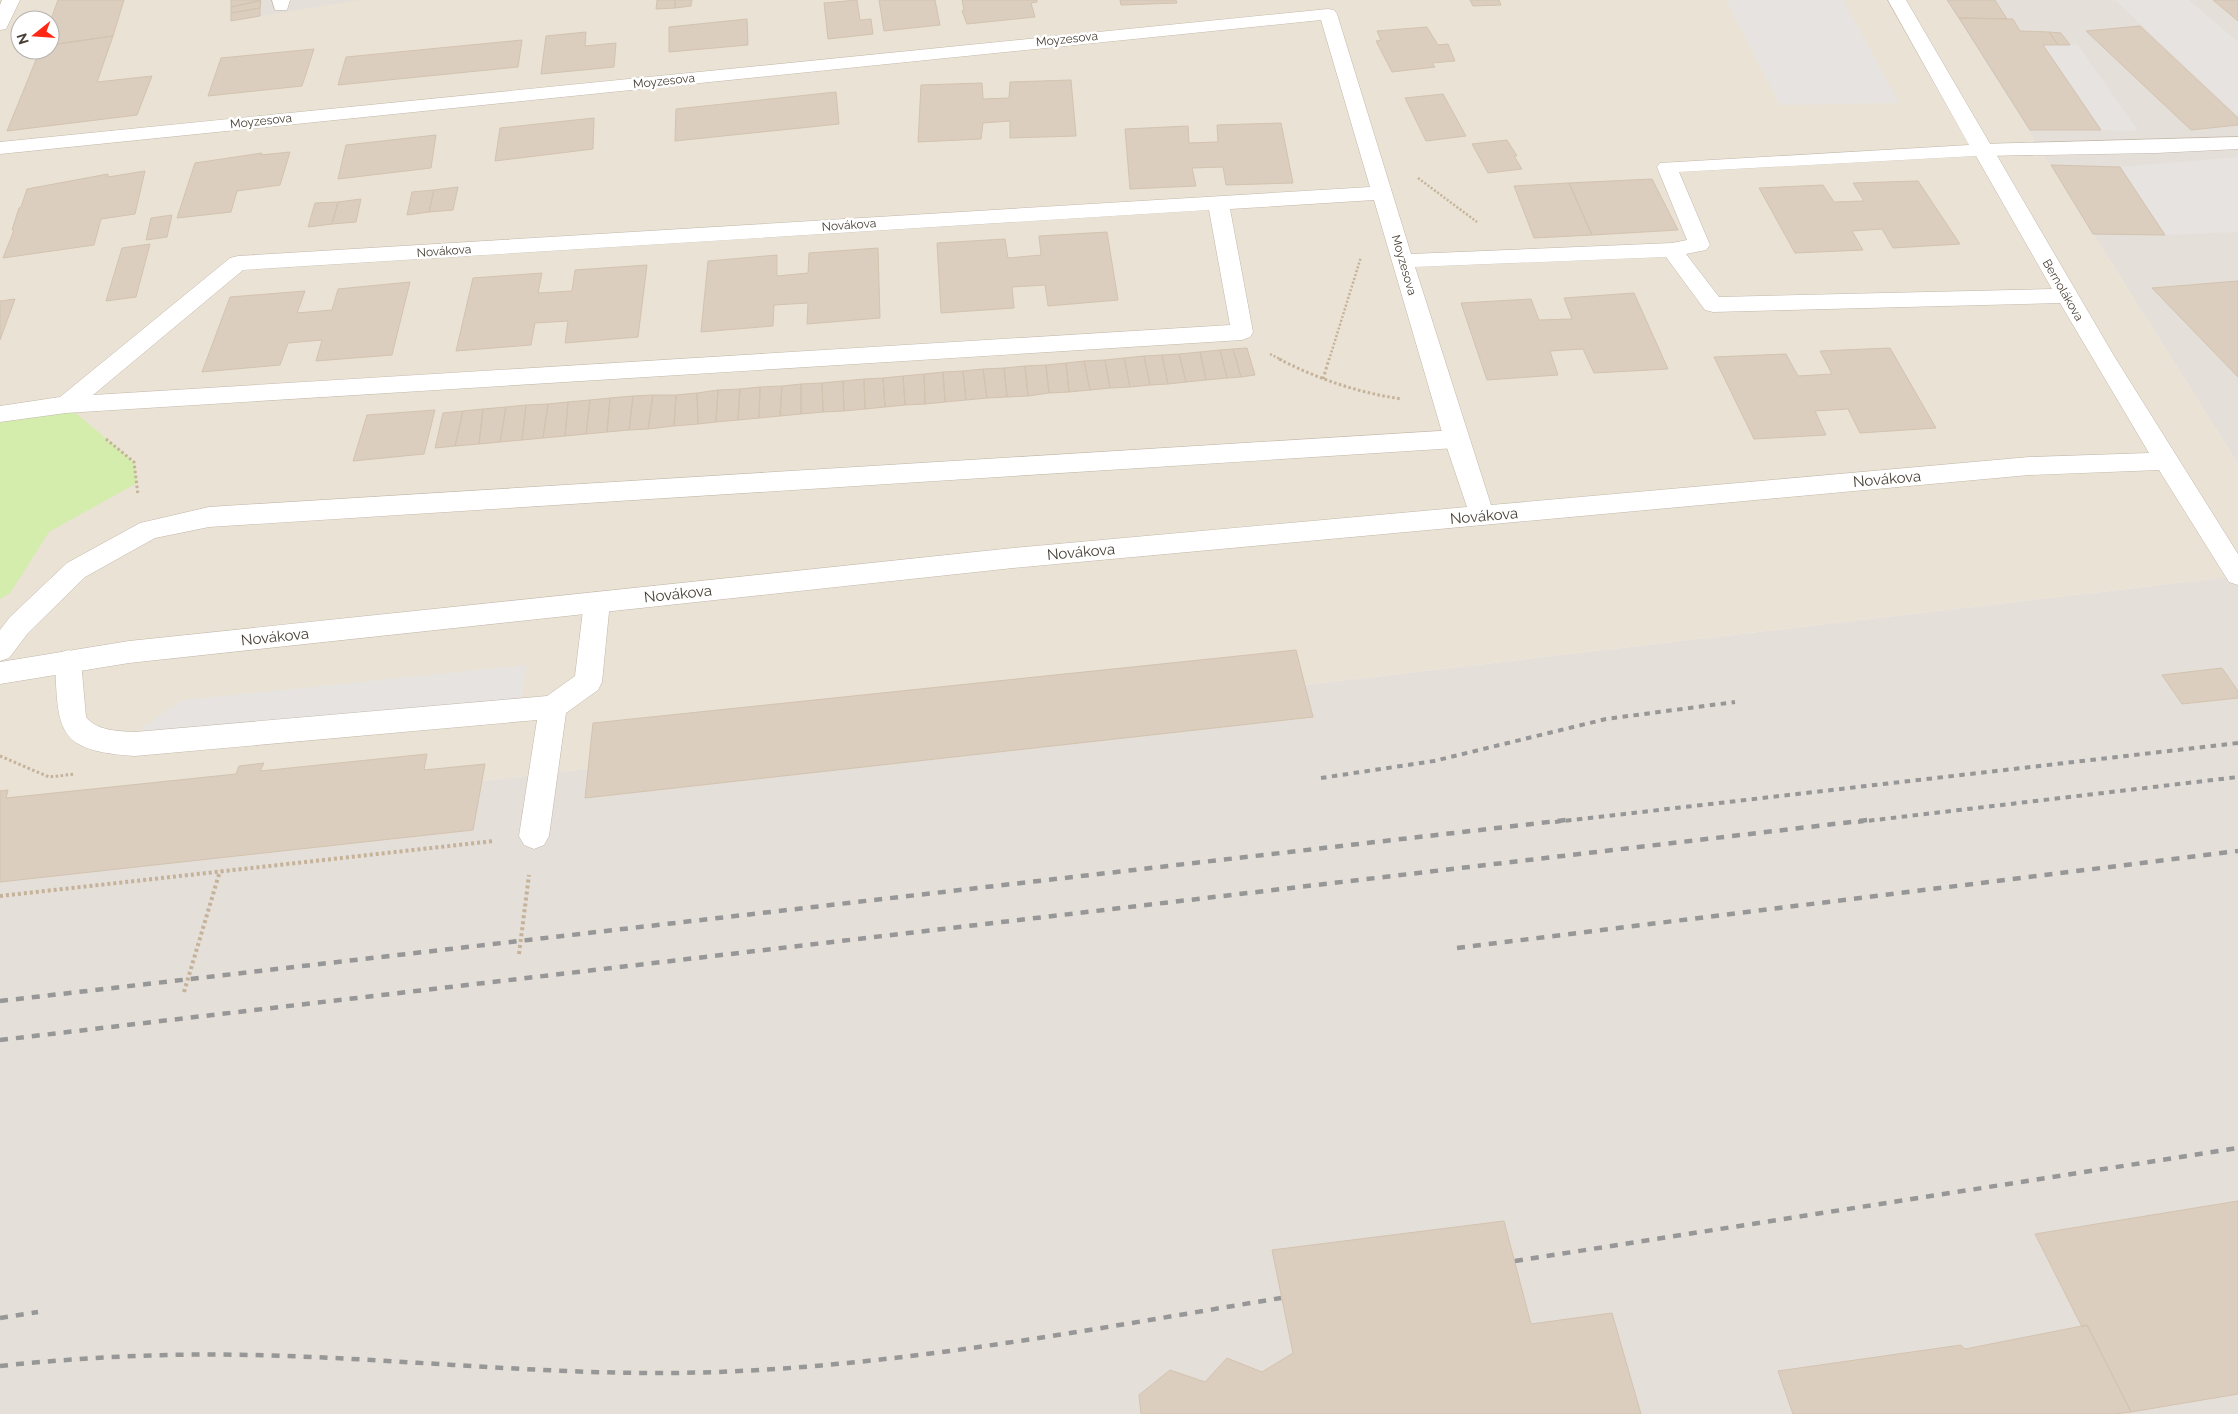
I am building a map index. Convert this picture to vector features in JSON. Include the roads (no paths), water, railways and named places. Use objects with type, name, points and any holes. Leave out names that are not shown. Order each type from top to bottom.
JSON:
[{"type":"street","points":[[0,25],[11,0]]},
{"type":"street","name":"Bernolákova","points":[[1897,0],[2066,296],[2164,461],[2238,575]]},
{"type":"street","name":"Moyzesova","points":[[0,148],[1326,7],[1456,439],[1482,516]]},
{"type":"street","points":[[1403,261],[1672,250],[1699,245],[1667,167],[1982,150],[2156,148],[2238,143]]},
{"type":"street","name":"Novákova","points":[[66,405],[238,263],[1382,193]]},
{"type":"street","points":[[0,414],[66,405],[1242,332],[1218,202]]},
{"type":"street","points":[[1672,250],[1713,305],[2066,296]]},
{"type":"street","points":[[0,650],[19,625],[76,570],[149,530],[209,517],[1456,439]]},
{"type":"street","name":"Novákova","points":[[0,673],[129,652],[1013,558],[2029,466],[2164,461]]},
{"type":"street","points":[[68,661],[73,722],[82,732],[114,743],[135,744],[553,707],[588,682],[597,602]]},
{"type":"street","points":[[534,836],[553,707]]},
{"type":"railway","points":[[1321,778],[1434,761],[1606,719],[1735,702]]},
{"type":"railway","points":[[1555,822],[2238,743]]},
{"type":"railway","points":[[1858,822],[2238,777]]},
{"type":"railway","points":[[0,1001],[1566,820]]},
{"type":"railway","points":[[0,1040],[1868,820]]},
{"type":"railway","points":[[1457,948],[2238,851]]},
{"type":"railway","points":[[1515,1261],[2238,1148]]},
{"type":"railway","points":[[0,1366],[126,1356],[220,1355],[357,1359],[514,1369],[620,1373],[749,1371],[902,1357],[978,1347],[1281,1298]]},
{"type":"railway","points":[[0,1318],[38,1312]]}]
